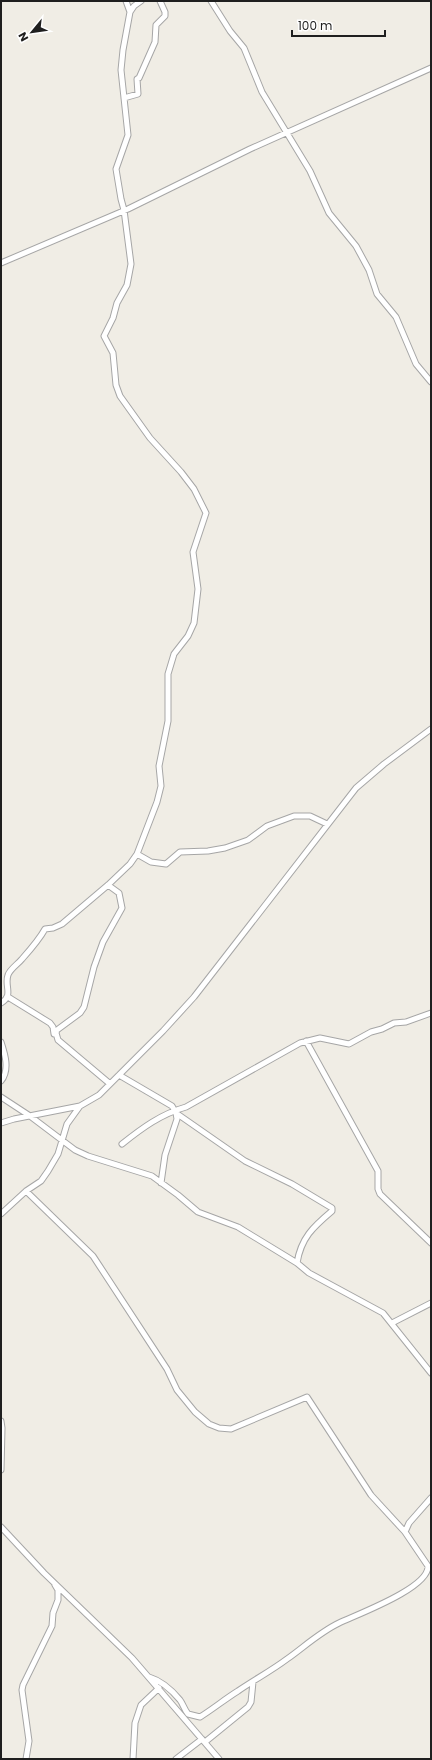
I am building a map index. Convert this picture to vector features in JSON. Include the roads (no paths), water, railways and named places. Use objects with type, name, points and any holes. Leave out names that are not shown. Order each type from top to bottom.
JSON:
[{"type":"street","points":[[126,1],[130,12]]},
{"type":"street","points":[[1,1003],[8,997],[9,991],[7,976],[45,929],[62,924],[108,885],[137,854],[160,794],[159,766],[168,720],[168,674],[174,654],[188,636],[194,623],[198,589],[193,552],[206,513],[204,507],[186,478],[128,408],[116,386],[112,353],[104,336],[113,318],[117,303],[127,285],[131,264],[124,210],[116,169],[128,135],[122,70],[123,50],[130,12],[134,6],[141,1]]},
{"type":"street","points":[[124,98],[138,94],[137,79],[139,78],[154,42],[156,25],[165,16],[165,12],[160,1]]},
{"type":"street","points":[[211,1],[230,31],[244,48],[262,92],[286,134],[310,171],[329,213],[356,246],[369,270],[377,294],[396,317],[416,364],[431,382]]},
{"type":"street","points":[[1,263],[124,210],[174,185],[431,68]]},
{"type":"street","points":[[1,1123],[80,1106],[99,1095],[109,1083],[163,1031],[194,997],[356,788],[368,777],[431,729]]},
{"type":"street","points":[[137,854],[151,862],[166,864],[180,852],[208,851],[225,848],[248,840],[267,826],[294,816],[310,816],[327,824]]},
{"type":"street","points":[[56,1037],[57,1030],[80,1013],[84,1007],[94,967],[103,942],[122,908],[119,893],[108,885]]},
{"type":"street","points":[[8,997],[50,1023],[56,1037],[70,1051],[109,1083]]},
{"type":"street","points":[[122,1144],[150,1122],[186,1107],[219,1087],[306,1041],[320,1038],[349,1044],[371,1032],[382,1029],[394,1023],[406,1022],[431,1013]]},
{"type":"street","points":[[306,1041],[378,1171],[378,1189],[380,1194],[431,1243]]},
{"type":"street","points":[[1,1042],[6,1054],[6,1070],[1,1081]]},
{"type":"street","points":[[118,1075],[172,1106],[176,1112],[245,1161],[292,1184],[332,1208],[332,1211],[316,1226],[300,1246],[297,1263]]},
{"type":"street","points":[[1,1097],[30,1116],[62,1142],[88,1156],[139,1171],[178,1194],[198,1212],[238,1227],[297,1263],[309,1273],[383,1313],[431,1372]]},
{"type":"street","points":[[1,1214],[26,1191],[41,1180],[48,1171],[58,1154],[67,1124],[80,1106]]},
{"type":"street","points":[[161,1183],[165,1155],[177,1119],[176,1112]]},
{"type":"street","points":[[26,1191],[93,1256],[166,1369],[177,1390],[195,1412],[209,1424],[219,1428],[231,1429],[307,1396],[371,1495],[405,1532],[428,1566],[425,1576],[412,1587],[387,1601],[323,1631],[269,1672],[200,1717],[188,1714],[180,1700],[160,1680],[149,1677]]},
{"type":"street","points":[[392,1323],[431,1303]]},
{"type":"street","points":[[1,1421],[1,1470]]},
{"type":"street","points":[[405,1532],[409,1523],[431,1498]]},
{"type":"street","points":[[1,1527],[53,1582],[132,1658],[219,1759]]},
{"type":"street","points":[[26,1759],[29,1740],[22,1690],[52,1626],[58,1595],[58,1590],[53,1582]]},
{"type":"street","points":[[176,1759],[248,1707],[253,1682]]},
{"type":"street","points":[[133,1759],[135,1723],[141,1705],[159,1688]]}]
